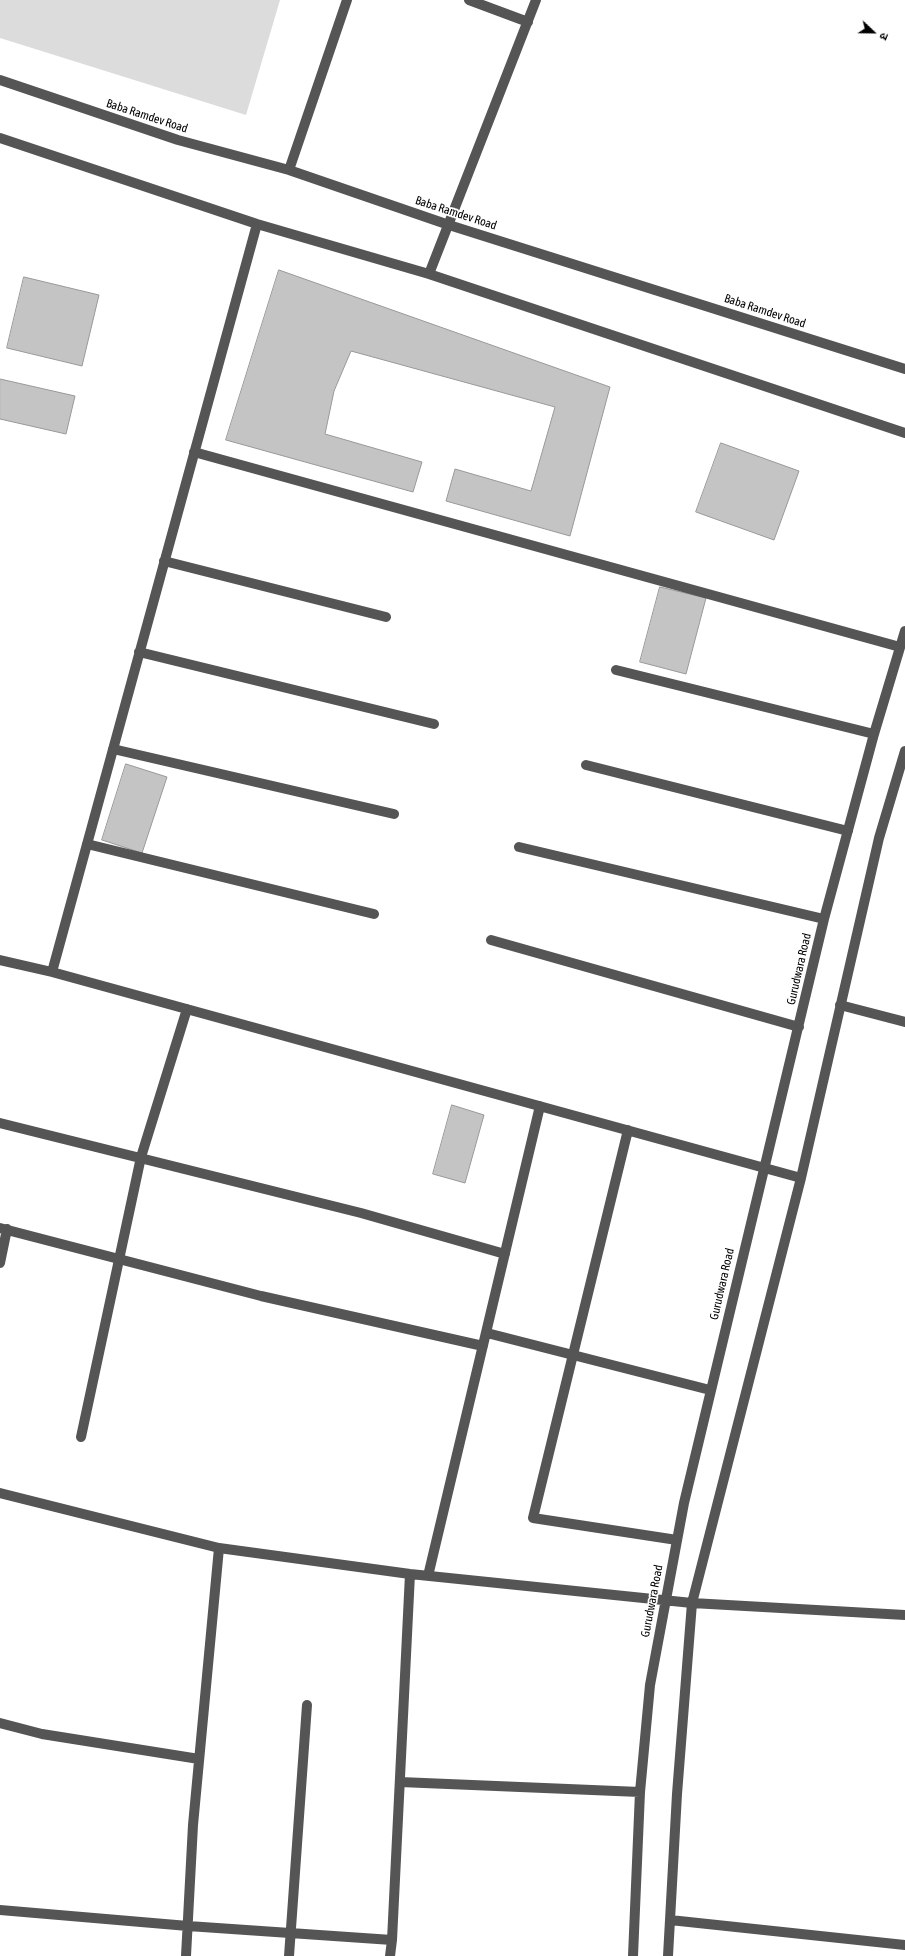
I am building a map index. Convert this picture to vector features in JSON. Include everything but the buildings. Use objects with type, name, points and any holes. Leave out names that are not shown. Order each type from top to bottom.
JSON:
[{"type":"street","points":[[289,170],[347,0]]},
{"type":"street","points":[[469,0],[528,22]]},
{"type":"street","points":[[429,274],[536,0]]},
{"type":"street","name":"Baba Ramdev Road","points":[[0,80],[178,140],[289,170],[449,225],[905,368]]},
{"type":"street","points":[[0,138],[257,224],[429,274],[905,433]]},
{"type":"street","points":[[52,972],[257,224]]},
{"type":"street","points":[[194,452],[900,646]]},
{"type":"street","points":[[164,561],[386,617]]},
{"type":"street","name":"Gurudwara Road","points":[[633,1956],[640,1792],[650,1685],[677,1540],[710,1390],[824,919],[874,734],[905,630]]},
{"type":"street","points":[[139,652],[434,724]]},
{"type":"street","points":[[616,670],[874,734]]},
{"type":"street","points":[[113,749],[394,814]]},
{"type":"street","points":[[668,1956],[692,1603],[801,1178],[879,838],[905,751]]},
{"type":"street","points":[[586,765],[848,831]]},
{"type":"street","points":[[87,844],[374,914]]},
{"type":"street","points":[[519,847],[824,919]]},
{"type":"street","points":[[491,940],[799,1027]]},
{"type":"street","points":[[0,960],[52,972],[801,1178]]},
{"type":"street","points":[[840,1005],[905,1022]]},
{"type":"street","points":[[81,1437],[141,1157],[187,1009]]},
{"type":"street","points":[[428,1576],[540,1106]]},
{"type":"street","points":[[0,1123],[354,1211],[505,1254]]},
{"type":"street","points":[[628,1130],[533,1518],[677,1540]]},
{"type":"street","points":[[0,1263],[3,1228],[260,1296],[483,1346]]},
{"type":"street","points":[[487,1333],[710,1390]]},
{"type":"street","points":[[0,1493],[219,1548],[410,1574],[692,1603],[905,1615]]},
{"type":"street","points":[[186,1956],[193,1824],[219,1548]]},
{"type":"street","points":[[390,1956],[410,1574]]},
{"type":"street","points":[[290,1956],[307,1705]]},
{"type":"street","points":[[0,1723],[42,1734],[199,1759]]},
{"type":"street","points":[[400,1782],[640,1792]]},
{"type":"street","points":[[0,1910],[188,1926],[392,1940]]},
{"type":"street","points":[[670,1920],[905,1946]]},
{"type":"shaded area","points":[[0,0],[280,0],[246,115],[0,38]]}]
